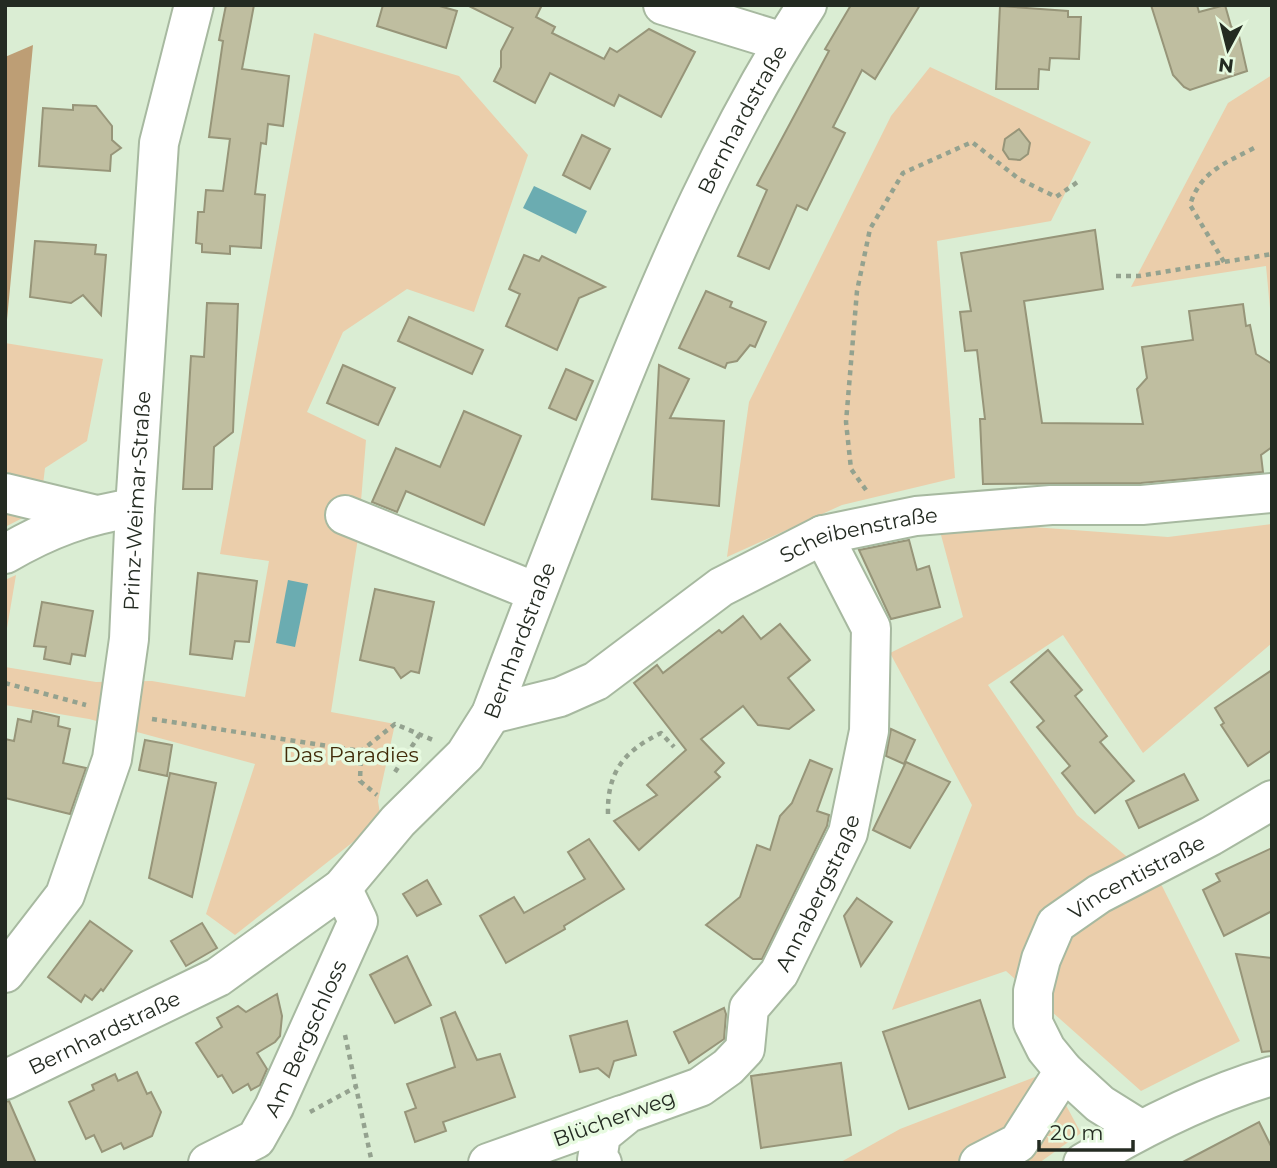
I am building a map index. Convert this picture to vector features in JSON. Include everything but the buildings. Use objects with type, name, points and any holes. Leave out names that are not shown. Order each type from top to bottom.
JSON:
[{"type":"street","name":"Prinz-Weimar-Straße","points":[[5,973],[65,895],[112,760],[129,639],[159,143],[194,5]]},
{"type":"street","points":[[663,5],[783,42]]},
{"type":"street","name":"Bernhardstraße","points":[[5,1080],[218,978],[342,888],[398,821],[466,755],[491,714],[536,592],[669,264],[701,194],[783,42],[807,5]]},
{"type":"street","points":[[5,493],[92,514]]},
{"type":"street","name":"Scheibenstraße","points":[[491,714],[560,697],[596,681],[721,587],[823,535],[888,520],[1051,505],[1142,505],[1272,493]]},
{"type":"street","points":[[5,554],[36,537],[92,514],[135,508]]},
{"type":"street","points":[[345,515],[536,592]]},
{"type":"street","name":"Annabergstraße","points":[[602,1163],[597,1160],[601,1135],[628,1113],[699,1087],[728,1068],[745,1049],[749,1008],[779,973],[848,833],[869,731],[871,628],[823,535]]},
{"type":"street","name":"Vincentistraße","points":[[1140,1129],[1100,1104],[1063,1071],[1046,1049],[1033,1023],[1033,990],[1056,924],[1099,894],[1211,836],[1272,800]]},
{"type":"street","name":"Am Bergschloss","points":[[208,1163],[256,1139],[274,1107],[358,921],[342,888]]},
{"type":"street","points":[[979,1163],[1018,1143],[1063,1071]]},
{"type":"street","points":[[1083,1163],[1140,1129],[1228,1089],[1272,1076]]},
{"type":"street","name":"Blücherweg","points":[[488,1163],[699,1087]]},
{"type":"path","points":[[888,520],[851,469],[846,422],[857,291],[870,229],[903,173],[972,142],[1019,179],[1056,197],[1079,181]]},
{"type":"path","points":[[1224,262],[1190,205],[1196,186],[1216,168],[1254,148]]},
{"type":"path","points":[[1116,276],[1139,276],[1272,254]]},
{"type":"path","points":[[5,683],[119,713],[361,751],[395,724]]},
{"type":"path","points":[[608,814],[607,793],[622,758],[642,742],[661,733],[674,747]]},
{"type":"path","points":[[393,776],[420,734]]},
{"type":"path","points":[[361,751],[360,781],[379,797],[386,786]]},
{"type":"path","points":[[343,1026],[372,1163]]},
{"type":"path","points":[[304,1115],[356,1087]]},
{"type":"green space","name":"Das Paradies","points":[[314,33],[459,76],[528,155],[474,312],[407,289],[343,332],[307,412],[366,440],[358,538],[331,712],[395,724],[378,801],[381,820],[235,935],[206,914],[255,764],[89,719],[5,705],[5,667],[96,682],[152,681],[245,697],[269,561],[220,554]]},
{"type":"green space","points":[[930,67],[1091,142],[1051,221],[937,241],[955,478],[842,505],[727,557],[749,402],[891,116]]},
{"type":"green space","points":[[1272,75],[1272,329],[1266,266],[1131,287],[1228,103]]},
{"type":"green space","points":[[5,343],[103,359],[87,441],[45,468],[40,509],[5,527]]},
{"type":"green space","points":[[937,520],[1168,537],[1272,524],[1272,643],[1143,753],[1063,635],[988,685],[1077,815],[1162,886],[1240,1041],[1141,1091],[1006,971],[892,1010],[972,805],[890,653],[963,617]]},
{"type":"green space","points":[[16,575],[5,640],[5,580]]},
{"type":"green space","points":[[1048,1072],[1081,1133],[1039,1163],[839,1163],[900,1129]]},
{"type":"shaded area","points":[[33,45],[5,341],[5,57]]},
{"type":"water","points":[[534,186],[587,211],[576,234],[523,208]]},
{"type":"water","points":[[288,580],[308,584],[295,647],[276,643]]}]
